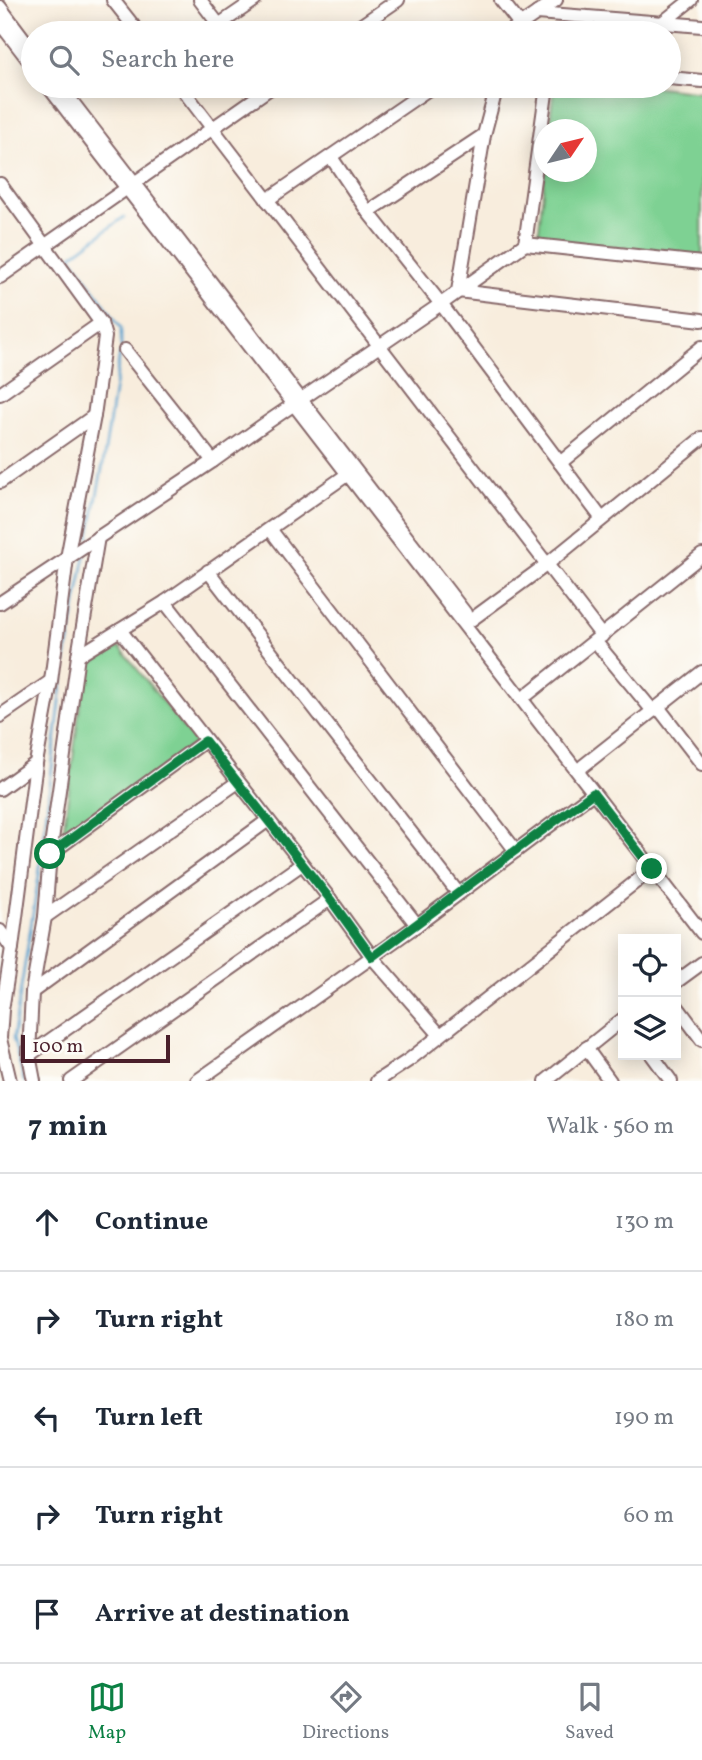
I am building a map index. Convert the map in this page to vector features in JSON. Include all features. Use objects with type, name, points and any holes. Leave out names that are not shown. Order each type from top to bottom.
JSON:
[{"type":"street","points":[[113,0],[130,21]]},
{"type":"street","points":[[200,0],[216,21]]},
{"type":"street","points":[[225,21],[255,0]]},
{"type":"street","points":[[367,21],[398,0]]},
{"type":"street","points":[[501,0],[510,21]]},
{"type":"street","points":[[527,21],[555,0]]},
{"type":"street","points":[[665,21],[691,0]]},
{"type":"street","points":[[0,7],[21,35]]},
{"type":"street","points":[[537,13],[637,21]]},
{"type":"street","points":[[0,23],[21,50]]},
{"type":"street","points":[[681,24],[702,26]]},
{"type":"street","points":[[681,79],[702,81]]},
{"type":"street","points":[[58,98],[131,185]]},
{"type":"street","points":[[69,98],[131,185],[297,402],[471,620],[702,921]]},
{"type":"street","points":[[189,98],[546,565],[598,639],[701,759]]},
{"type":"street","points":[[0,277],[257,98]]},
{"type":"street","points":[[267,200],[416,98]]},
{"type":"street","points":[[458,291],[484,135],[494,98]]},
{"type":"street","points":[[525,244],[545,98]]},
{"type":"street","points":[[368,212],[484,135]]},
{"type":"street","points":[[331,157],[368,212],[441,304],[602,519]]},
{"type":"street","points":[[0,184],[101,323],[105,337],[94,416],[67,558],[51,681],[36,762],[12,948],[1,1008],[0,1039],[10,1081]]},
{"type":"street","points":[[0,603],[213,461],[525,244],[702,263]]},
{"type":"street","points":[[458,291],[702,320]]},
{"type":"street","points":[[0,394],[101,323]]},
{"type":"street","points":[[560,463],[702,347]]},
{"type":"street","points":[[125,350],[213,461]]},
{"type":"street","points":[[297,402],[348,474],[702,933]]},
{"type":"street","points":[[0,482],[94,416]]},
{"type":"street","points":[[471,620],[546,565],[702,438]]},
{"type":"street","points":[[78,656],[165,602],[348,474]]},
{"type":"street","points":[[270,529],[516,851]]},
{"type":"street","points":[[34,1081],[29,1055],[32,992],[45,917],[50,854],[78,656],[98,537]]},
{"type":"street","points":[[528,694],[702,555]]},
{"type":"street","points":[[208,571],[458,893]]},
{"type":"street","points":[[165,602],[416,925]]},
{"type":"street","points":[[120,630],[330,899],[372,957],[440,1035]]},
{"type":"street","points":[[583,766],[702,671]]},
{"type":"street","points":[[0,716],[51,681]]},
{"type":"street","points":[[50,854],[205,741]]},
{"type":"street","points":[[0,789],[36,762]]},
{"type":"street","points":[[45,917],[238,782]]},
{"type":"street","points":[[197,1081],[416,925],[593,793]]},
{"type":"street","points":[[32,992],[267,821]]},
{"type":"street","points":[[29,1055],[302,864]]},
{"type":"street","points":[[384,1079],[652,869]]},
{"type":"street","points":[[71,1081],[330,899]]},
{"type":"street","points":[[0,931],[12,948]]},
{"type":"street","points":[[681,978],[702,963]]},
{"type":"street","points":[[681,1012],[702,1040]]},
{"type":"street","points":[[547,1081],[618,1023]]},
{"type":"street","points":[[586,1048],[610,1081]]},
{"type":"street","points":[[656,1060],[671,1081]]},
{"type":"green space","points":[[681,90],[702,92],[702,257],[538,238],[544,182],[597,182],[597,119],[550,119],[553,98],[681,98]]},
{"type":"green space","points":[[120,647],[195,743],[62,842],[85,666]]},
{"type":"waterway","points":[[121,347],[121,328],[71,256],[124,217]]},
{"type":"waterway","points":[[89,537],[120,353]]},
{"type":"waterway","points":[[24,1081],[13,1038],[39,875],[64,669],[86,550]]},
{"type":"route","points":[[50,854],[205,741],[330,899],[372,957],[593,793],[652,869]]}]
